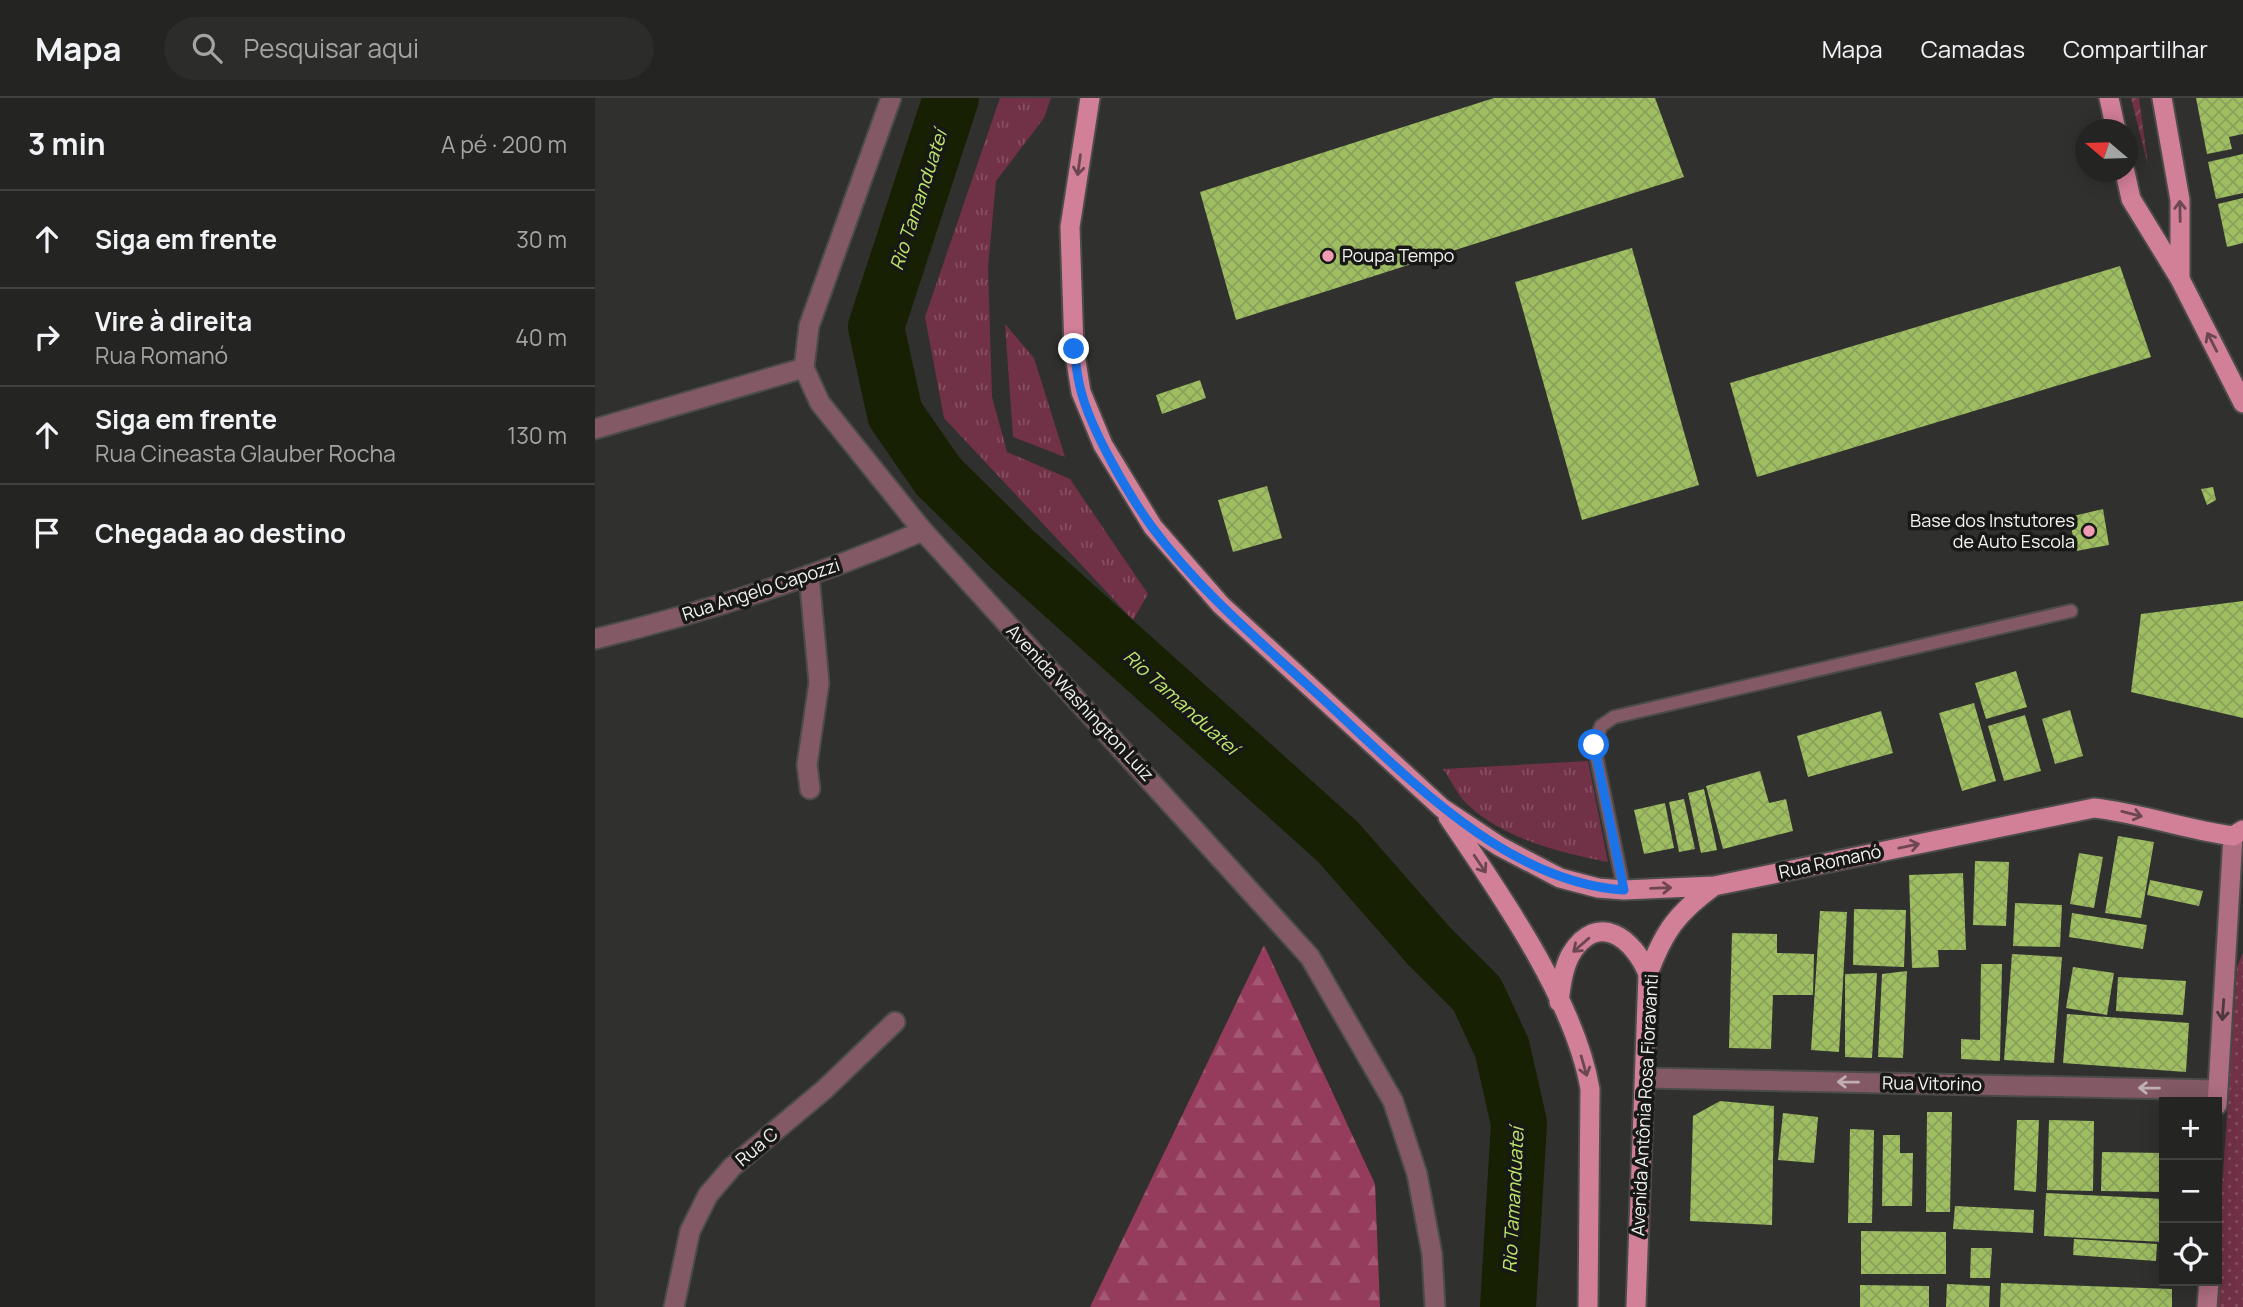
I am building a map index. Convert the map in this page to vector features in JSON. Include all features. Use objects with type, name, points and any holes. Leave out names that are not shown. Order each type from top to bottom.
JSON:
[{"type":"main road","points":[[1090,98],[1070,227],[1074,349],[1081,392],[1103,445],[1153,527],[1221,605],[1442,808],[1508,905],[1559,1002],[1586,1068],[1590,1089],[1588,1307]]},
{"type":"main road","points":[[2109,98],[2114,119]]},
{"type":"main road","points":[[2162,98],[2180,200],[2180,279]]},
{"type":"main road","points":[[2127,182],[2131,199],[2180,279],[2243,403]]},
{"type":"main road","name":"Rua Romanó","points":[[1442,808],[1499,846],[1560,878],[1598,888],[1624,890],[1714,886],[2094,808],[2238,833]]},
{"type":"main road","points":[[2217,1097],[2236,936],[2238,833]]},
{"type":"main road","name":"Avenida Antônia Rosa Fioravanti","points":[[1636,1307],[1648,974],[1660,942],[1673,920],[1714,886]]},
{"type":"main road","points":[[1559,1002],[1570,955],[1578,946],[1601,932],[1612,932],[1624,937],[1640,954],[1648,974]]},
{"type":"main road","points":[[2207,1307],[2209,1286]]},
{"type":"street","points":[[595,429],[804,368],[809,326],[891,98]]},
{"type":"street","name":"Avenida Washington Luiz","points":[[804,368],[820,403],[923,531],[1310,957],[1393,1101],[1417,1174],[1432,1254],[1435,1307]]},
{"type":"street","name":"Rua Angelo Capozzi","points":[[595,639],[667,621],[809,575],[862,557],[923,531]]},
{"type":"street","points":[[809,575],[819,683],[807,765],[810,789]]},
{"type":"street","name":"Rua C","points":[[674,1307],[690,1231],[708,1195],[732,1167],[825,1089],[895,1022]]},
{"type":"street","name":"Rua Vitorino","points":[[1646,1078],[2217,1097]]},
{"type":"lane","points":[[1624,890],[1594,745],[1601,726],[1614,717],[2071,611]]},
{"type":"green space","points":[[1000,98],[1051,98],[1044,118],[996,181],[988,267],[992,397],[1007,452],[1070,479],[1148,594],[1133,620],[944,418],[925,317]]},
{"type":"green space","points":[[2131,98],[2139,98],[2148,165],[2138,119]]},
{"type":"green space","points":[[1005,324],[1034,358],[1065,457],[1013,437]]},
{"type":"green space","points":[[1588,761],[1608,862],[1552,849],[1499,827],[1464,801],[1443,769]]},
{"type":"green space","points":[[1264,945],[1375,1184],[1380,1307],[1090,1307]]},
{"type":"green space","points":[[2243,953],[2243,1307],[2214,1307],[2215,1286],[2222,1286],[2222,1189],[2237,967]]},
{"type":"building","name":"Poupa Tempo","points":[[1494,98],[1655,98],[1684,177],[1236,320],[1200,192]]},
{"type":"building","points":[[2196,98],[2243,98],[2243,134],[2229,137],[2232,149],[2207,154]]},
{"type":"building","points":[[2243,154],[2243,193],[2216,199],[2208,162]]},
{"type":"building","points":[[2243,198],[2243,243],[2227,247],[2218,204]]},
{"type":"building","points":[[1632,248],[1699,485],[1582,520],[1515,282]]},
{"type":"building","points":[[2120,266],[2151,357],[1757,477],[1730,383]]},
{"type":"building","points":[[1200,380],[1206,398],[1162,414],[1156,395]]},
{"type":"building","points":[[1267,486],[1282,538],[1233,552],[1218,500]]},
{"type":"building","points":[[2213,487],[2216,500],[2207,505],[2201,489]]},
{"type":"building","name":"Base dos Instutores de Auto Escola","points":[[2103,509],[2109,545],[2076,551],[2069,517]]},
{"type":"building","points":[[2243,601],[2243,718],[2131,692],[2141,614]]},
{"type":"building","points":[[2016,671],[2027,707],[1986,719],[1975,683]]},
{"type":"building","points":[[1974,703],[1996,781],[1962,791],[1939,713]]},
{"type":"building","points":[[2070,710],[2083,756],[2055,764],[2042,719]]},
{"type":"building","points":[[1881,711],[1893,753],[1808,777],[1797,736]]},
{"type":"building","points":[[2025,715],[2041,771],[2004,781],[1988,726]]},
{"type":"building","points":[[1760,771],[1769,803],[1786,799],[1793,831],[1723,849],[1706,786]]},
{"type":"building","points":[[1704,789],[1717,850],[1701,853],[1688,793]]},
{"type":"building","points":[[1684,799],[1695,849],[1679,852],[1669,802]]},
{"type":"building","points":[[1665,803],[1674,848],[1644,854],[1634,810]]},
{"type":"building","points":[[2118,836],[2154,842],[2141,918],[2105,913]]},
{"type":"building","points":[[2079,853],[2103,857],[2094,908],[2070,904]]},
{"type":"building","points":[[1975,861],[2009,862],[2006,926],[1973,925]]},
{"type":"building","points":[[1963,873],[1966,950],[1938,950],[1939,967],[1912,968],[1909,875]]},
{"type":"building","points":[[2150,880],[2203,891],[2199,906],[2147,895]]},
{"type":"building","points":[[2015,903],[2062,905],[2060,947],[2013,946]]},
{"type":"building","points":[[1854,909],[1906,910],[1904,967],[1853,965]]},
{"type":"building","points":[[1820,911],[1847,912],[1839,1052],[1811,1050]]},
{"type":"building","points":[[2072,913],[2147,925],[2143,949],[2069,937]]},
{"type":"building","points":[[1732,933],[1777,934],[1777,953],[1814,954],[1813,995],[1773,995],[1771,1049],[1729,1048]]},
{"type":"building","points":[[2012,954],[2062,957],[2054,1063],[2004,1060]]},
{"type":"building","points":[[1981,964],[2002,964],[2000,1061],[1961,1059],[1961,1039],[1980,1040]]},
{"type":"building","points":[[2073,967],[2114,973],[2107,1015],[2066,1008]]},
{"type":"building","points":[[1907,971],[1903,1058],[1878,1057],[1882,974]]},
{"type":"building","points":[[1877,973],[1872,1058],[1845,1057],[1845,974]]},
{"type":"building","points":[[2118,977],[2186,981],[2183,1015],[2116,1011]]},
{"type":"building","points":[[2067,1014],[2189,1023],[2186,1072],[2063,1063]]},
{"type":"building","points":[[1720,1101],[1774,1106],[1772,1225],[1690,1221],[1693,1116]]},
{"type":"building","points":[[1927,1112],[1952,1112],[1950,1212],[1926,1212]]},
{"type":"building","points":[[1783,1113],[1818,1117],[1814,1163],[1778,1160]]},
{"type":"building","points":[[2017,1120],[2039,1120],[2036,1192],[2014,1190]]},
{"type":"building","points":[[2049,1120],[2094,1121],[2093,1191],[2047,1190]]},
{"type":"building","points":[[1850,1129],[1874,1130],[1872,1223],[1848,1223]]},
{"type":"building","points":[[1883,1135],[1900,1135],[1900,1153],[1913,1153],[1912,1206],[1882,1206]]},
{"type":"building","points":[[2102,1152],[2159,1153],[2159,1192],[2101,1191]]},
{"type":"building","points":[[2046,1193],[2159,1199],[2159,1242],[2044,1236]]},
{"type":"building","points":[[1955,1206],[2034,1210],[2033,1233],[1953,1229]]},
{"type":"building","points":[[1861,1231],[1946,1232],[1946,1274],[1861,1274]]},
{"type":"building","points":[[2074,1239],[2157,1244],[2156,1261],[2073,1255]]},
{"type":"building","points":[[1971,1248],[1992,1248],[1990,1278],[1970,1278]]},
{"type":"building","points":[[2001,1283],[2172,1289],[2172,1307],[2000,1307]]},
{"type":"building","points":[[1947,1284],[1990,1286],[1989,1307],[1946,1307]]},
{"type":"building","points":[[1860,1285],[1929,1286],[1929,1307],[1860,1307]]},
{"type":"waterway","name":"Rio Tamanduateí","points":[[951,98],[876,327],[895,414],[938,476],[1013,550],[1338,842],[1429,946],[1477,994],[1502,1048],[1519,1123],[1508,1307]]},
{"type":"place","name":"Poupa Tempo","points":[[1328,256]]},
{"type":"place","name":"Base dos Instutores de Auto Escola","points":[[2089,531]]},
{"type":"route","points":[[1074,349],[1081,392],[1103,445],[1153,527],[1221,605],[1442,808],[1499,846],[1560,878],[1598,888],[1624,890],[1594,745]]}]
